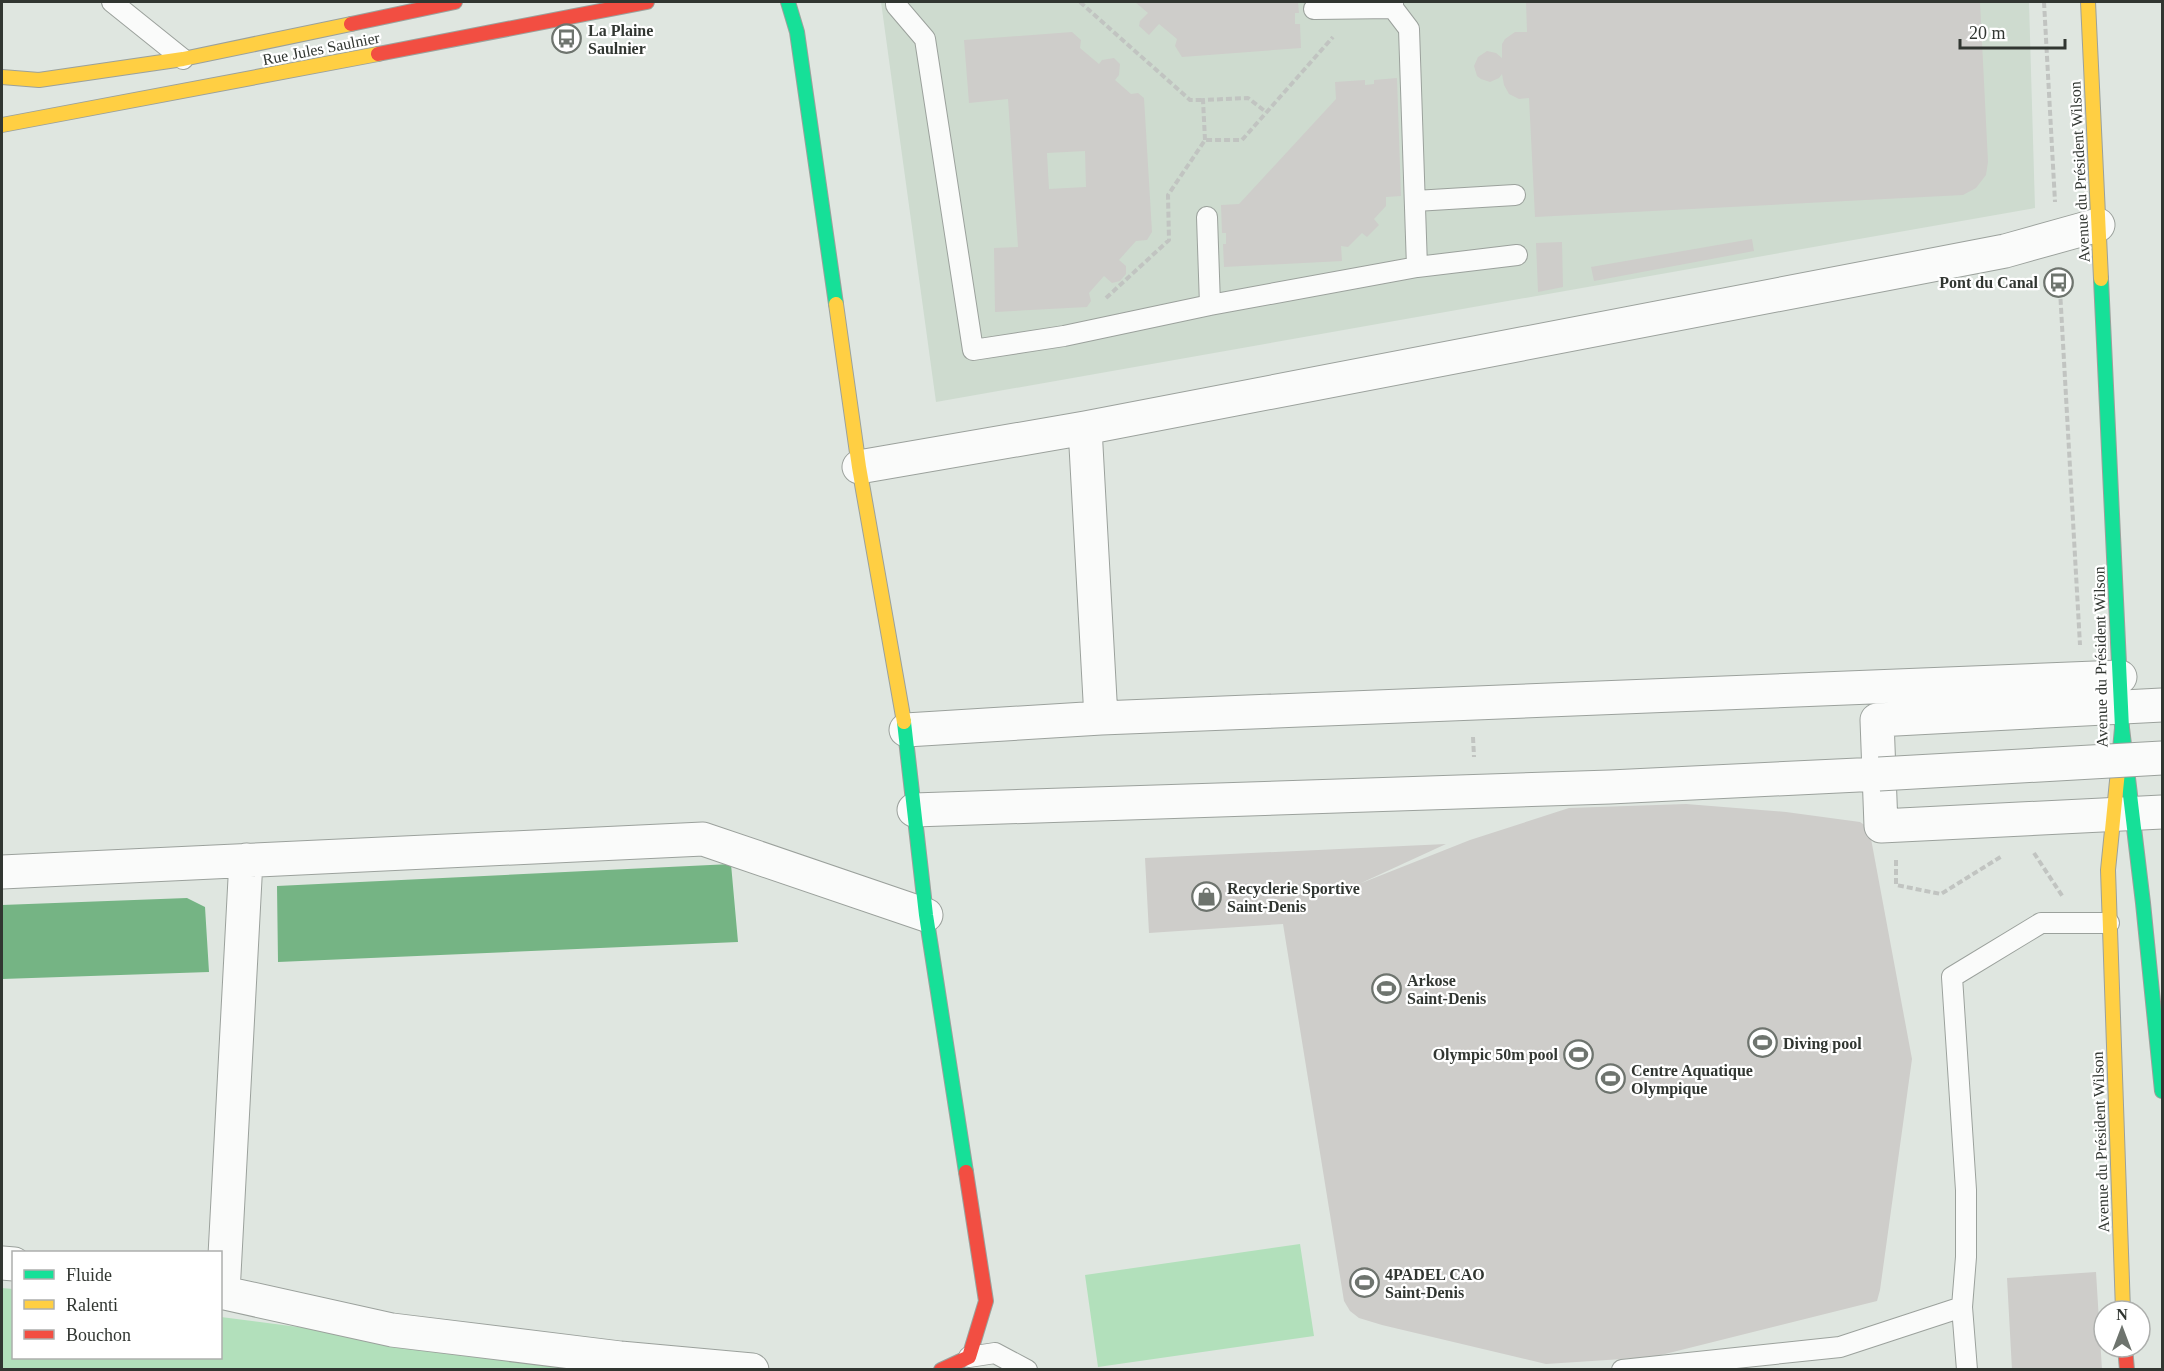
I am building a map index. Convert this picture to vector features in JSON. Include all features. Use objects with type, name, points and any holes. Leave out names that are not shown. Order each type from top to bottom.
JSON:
[{"type":"main road","name":"Rue Jules Saulnier","points":[[2,77],[39,80],[183,59],[432,4],[455,2]]},
{"type":"main road","name":"Rue Jules Saulnier","points":[[2,125],[647,2]]},
{"type":"main road","points":[[788,2],[797,32],[859,467],[906,730],[926,915],[986,1301],[969,1357],[941,1370]]},
{"type":"main road","name":"Avenue du Président Wilson","points":[[2088,2],[2121,704],[2136,813],[2108,870],[2122,1299]]},
{"type":"main road","points":[[2136,813],[2163,1091]]},
{"type":"street","points":[[859,467],[1085,428],[2005,251],[2098,225]]},
{"type":"street","points":[[1085,428],[1101,718]]},
{"type":"street","points":[[906,730],[1101,718],[2082,679],[2121,704]]},
{"type":"street","points":[[2136,813],[1881,826],[1877,720],[2121,704],[2163,705]]},
{"type":"street","points":[[914,810],[1610,788],[2163,758]]},
{"type":"street","points":[[2,872],[703,839],[926,915]]},
{"type":"street","points":[[246,860],[222,1293],[392,1330],[620,1358],[752,1370]]},
{"type":"lane","points":[[112,2],[183,59]]},
{"type":"lane","points":[[896,2],[896,5],[925,39],[973,350],[1064,336],[1209,305],[1417,267],[1517,255]]},
{"type":"lane","points":[[1314,9],[1393,5],[1409,29],[1417,267]]},
{"type":"lane","points":[[1415,201],[1515,195]]},
{"type":"lane","points":[[1207,216],[1209,305]]},
{"type":"lane","points":[[1967,1370],[1962,1307],[1966,1257],[1966,1190],[1952,977],[2041,923],[2109,923]]},
{"type":"lane","points":[[1622,1370],[1840,1347],[1962,1307]]},
{"type":"lane","points":[[969,1357],[995,1353],[1027,1370]]},
{"type":"lane","points":[[969,1357],[989,1370]]},
{"type":"path","points":[[1080,2],[1190,100],[1248,99],[1266,112]]},
{"type":"path","points":[[2044,2],[2082,679]]},
{"type":"path","points":[[1204,140],[1242,140],[1360,8]]},
{"type":"path","points":[[1064,336],[1168,240],[1168,195],[1204,140],[1203,100]]},
{"type":"path","points":[[1472,703],[1474,758],[1485,758]]},
{"type":"path","points":[[2033,850],[2064,898],[2073,898]]},
{"type":"path","points":[[1896,885],[1941,894],[2007,852]]},
{"type":"shaded area","points":[[881,2],[2029,2],[2035,208],[936,402]]},
{"type":"shaded area","points":[[731,864],[738,942],[278,962],[277,886]]},
{"type":"shaded area","points":[[187,898],[205,907],[209,972],[2,979],[2,905]]},
{"type":"shaded area","points":[[1300,1244],[1314,1336],[1098,1367],[1085,1275]]},
{"type":"shaded area","points":[[2,1288],[12,1289],[12,1359],[222,1359],[222,1317],[621,1369],[2,1369]]},
{"type":"building","points":[[1135,2],[1298,2],[1299,13],[1295,13],[1295,24],[1300,24],[1301,48],[1182,57],[1175,46],[1177,39],[1159,24],[1149,35],[1139,26],[1140,21],[1148,13]]},
{"type":"building","points":[[1526,2],[1980,2],[1988,162],[1986,175],[1976,188],[1963,195],[1535,217],[1529,98],[1519,99],[1509,94],[1502,74],[1490,82],[1481,79],[1477,76],[1474,66],[1478,57],[1487,51],[1496,53],[1502,58],[1502,44],[1505,39],[1515,32],[1527,32]]},
{"type":"building","points":[[1072,32],[1081,40],[1080,48],[1099,64],[1102,60],[1114,58],[1120,64],[1119,75],[1115,80],[1131,94],[1138,93],[1144,98],[1152,232],[1147,240],[1136,241],[1119,260],[1126,266],[1126,274],[1120,281],[1112,283],[1104,276],[1089,293],[1091,301],[1087,307],[995,312],[994,248],[1018,247],[1008,99],[969,103],[964,40]],"holes":[[[1085,151],[1086,187],[1049,189],[1047,153]]]},
{"type":"building","points":[[1397,78],[1401,196],[1386,197],[1386,206],[1374,219],[1379,225],[1367,237],[1362,233],[1348,247],[1341,246],[1342,261],[1224,267],[1223,244],[1226,244],[1226,233],[1222,233],[1221,205],[1239,204],[1336,99],[1335,82],[1365,80],[1365,85],[1374,84],[1374,80]]},
{"type":"building","points":[[1752,239],[1754,251],[1594,281],[1591,267]]},
{"type":"building","points":[[1562,242],[1563,287],[1538,292],[1536,243]]},
{"type":"building","name":"Centre Aquatique Olympique","points":[[1686,804],[1786,812],[1860,822],[1869,828],[1912,1059],[1877,1301],[1653,1357],[1546,1364],[1359,1318],[1350,1311],[1344,1301],[1283,924],[1149,933],[1145,858],[1446,844],[1359,884],[1470,840],[1569,808]]},
{"type":"building","points":[[2096,1272],[2098,1299],[2092,1299],[2092,1359],[2101,1359],[2102,1370],[2012,1370],[2007,1278]]},
{"type":"traffic: fast","points":[[788,2],[797,32],[836,304]]},
{"type":"traffic: fast","points":[[2101,279],[2122,728],[2118,771]]},
{"type":"traffic: fast","points":[[904,722],[926,915],[966,1172]]},
{"type":"traffic: fast","points":[[2122,728],[2162,1091]]},
{"type":"traffic: slow","points":[[2088,2],[2101,279]]},
{"type":"traffic: slow","points":[[2,77],[39,80],[183,59],[351,24]]},
{"type":"traffic: slow","points":[[2,125],[378,54]]},
{"type":"traffic: slow","points":[[836,304],[859,467],[904,722]]},
{"type":"traffic: slow","points":[[2118,771],[2108,870],[2123,1299]]},
{"type":"traffic: jam","points":[[351,24],[455,2]]},
{"type":"traffic: jam","points":[[378,54],[647,2]]},
{"type":"traffic: jam","points":[[941,1370],[969,1357],[986,1301],[966,1172]]},
{"type":"traffic: jam","points":[[2126,1359],[2127,1370]]},
{"type":"place","name":"La Plaine Saulnier","points":[[567,39]]},
{"type":"place","name":"Pont du Canal","points":[[2059,282]]},
{"type":"place","name":"Recyclerie Sportive Saint-Denis","points":[[1206,897]]},
{"type":"place","name":"Arkose Saint-Denis","points":[[1386,989]]},
{"type":"place","name":"Diving pool","points":[[1762,1043]]},
{"type":"place","name":"Olympic 50m pool","points":[[1579,1054]]},
{"type":"place","name":"Centre Aquatique Olympique","points":[[1610,1079]]},
{"type":"place","name":"4PADEL CAO Saint-Denis","points":[[1364,1283]]}]
